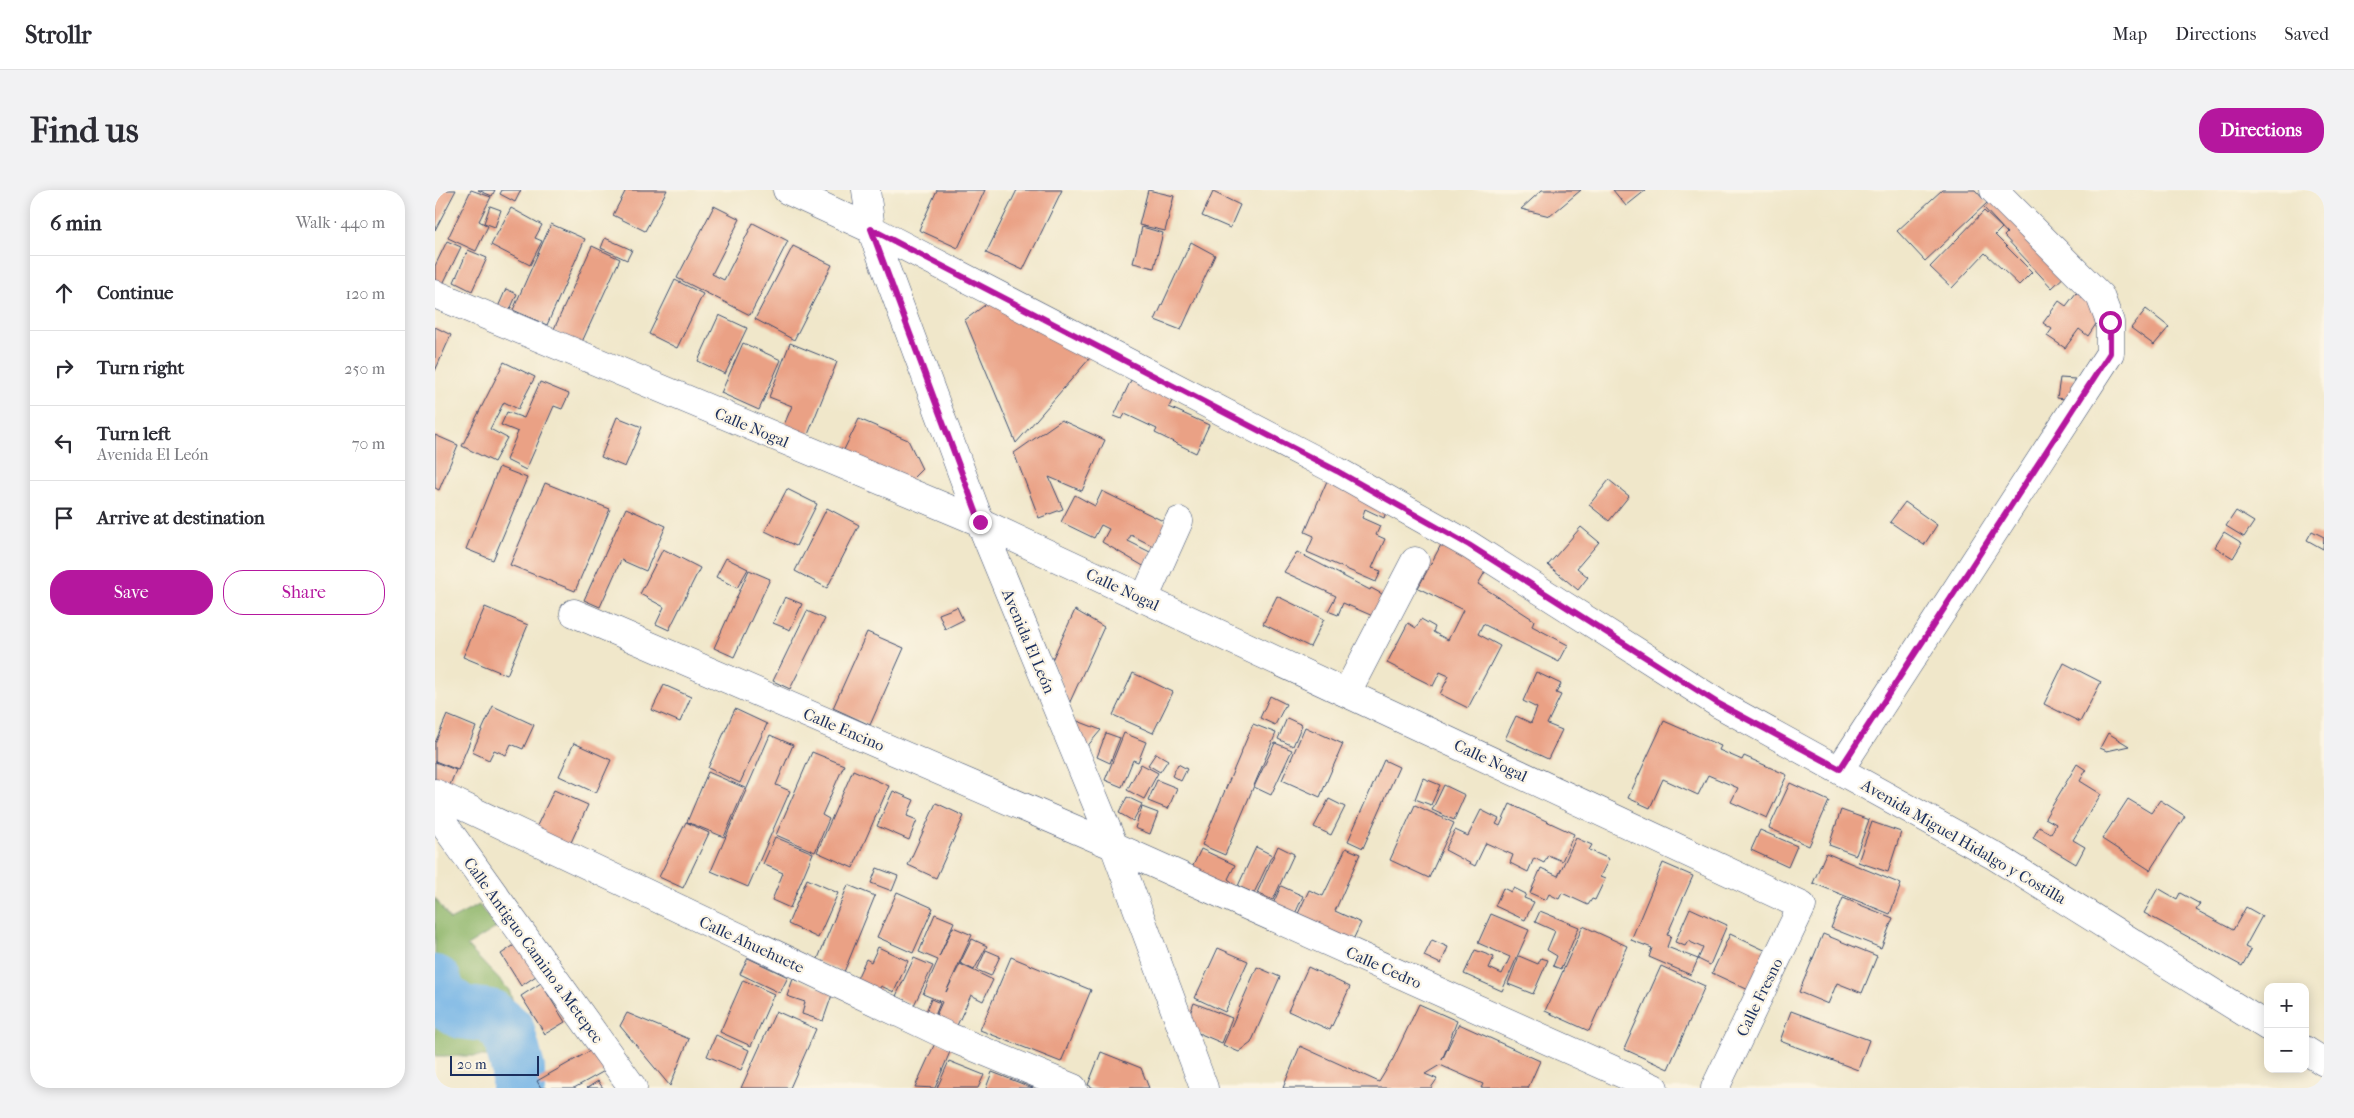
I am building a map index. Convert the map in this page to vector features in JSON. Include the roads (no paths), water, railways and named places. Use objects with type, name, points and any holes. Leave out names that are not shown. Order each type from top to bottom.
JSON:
[{"type":"street","name":"Avenida Miguel Hidalgo y Costilla","points":[[787,190],[871,229],[1337,471],[1469,545],[1719,704],[1993,855],[2264,1024]]},
{"type":"street","name":"Avenida El León","points":[[866,190],[871,229],[980,522],[1114,846],[1204,1088]]},
{"type":"street","points":[[1840,769],[2110,353],[2110,322],[2100,296],[1994,190]]},
{"type":"street","name":"Calle Nogal","points":[[435,294],[980,522],[1802,906]]},
{"type":"street","points":[[1144,599],[1179,521]]},
{"type":"street","points":[[1347,692],[1415,561]]},
{"type":"street","name":"Calle Encino","points":[[574,613],[1114,846]]},
{"type":"street","name":"Calle Ahuehuete","points":[[435,793],[952,1038],[1073,1088]]},
{"type":"street","name":"Calle Antiguo Camino a Metepec","points":[[435,812],[633,1088]]},
{"type":"street","name":"Calle Cedro","points":[[1114,846],[1654,1088]]},
{"type":"street","name":"Calle Fresno","points":[[1715,1088],[1802,906]]},
{"type":"street","points":[[2309,1053],[2324,1062]]},
{"type":"waterway","points":[[435,982],[440,997],[461,1012],[490,1016],[508,1031],[518,1069],[518,1088]]}]
